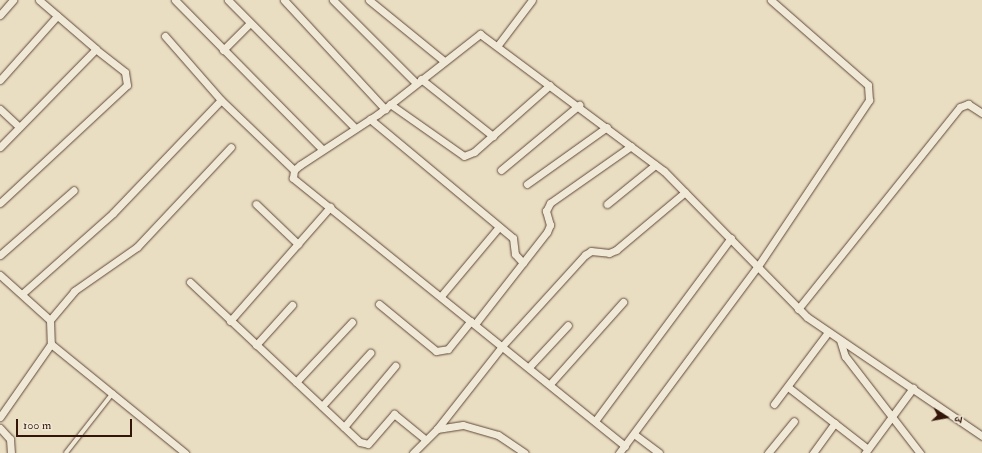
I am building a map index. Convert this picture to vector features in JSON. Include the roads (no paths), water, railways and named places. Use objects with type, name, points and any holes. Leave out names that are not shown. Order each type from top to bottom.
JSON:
[{"type":"street","points":[[0,15],[13,0]]},
{"type":"street","points":[[0,203],[127,84],[125,72],[39,0]]},
{"type":"street","points":[[175,0],[322,149]]},
{"type":"street","points":[[228,0],[354,128]]},
{"type":"street","points":[[284,0],[388,106],[461,155],[469,155],[493,136],[550,85]]},
{"type":"street","points":[[333,0],[419,81],[493,136]]},
{"type":"street","points":[[369,0],[444,61]]},
{"type":"street","points":[[498,45],[532,0]]},
{"type":"street","points":[[619,453],[758,266],[871,94],[868,85],[771,0]]},
{"type":"street","points":[[0,80],[57,16]]},
{"type":"street","points":[[223,50],[250,23]]},
{"type":"street","points":[[294,170],[322,149],[388,106],[480,34],[498,45],[656,165],[731,238],[798,309],[828,332],[982,436]]},
{"type":"street","points":[[165,36],[221,100],[294,170],[296,181],[503,345],[625,446]]},
{"type":"street","points":[[0,147],[96,49]]},
{"type":"street","points":[[23,293],[113,213],[221,100]]},
{"type":"street","points":[[798,309],[960,107],[968,104],[982,114]]},
{"type":"street","points":[[501,170],[579,106]]},
{"type":"street","points":[[0,109],[19,127]]},
{"type":"street","points":[[370,119],[515,240],[515,254],[523,263]]},
{"type":"street","points":[[526,184],[607,127]]},
{"type":"street","points":[[379,304],[436,351],[448,349],[523,263],[549,229],[546,211],[550,203],[631,146]]},
{"type":"street","points":[[0,417],[51,344],[50,320],[74,291],[138,247],[231,147]]},
{"type":"street","points":[[607,204],[656,165]]},
{"type":"street","points":[[0,255],[74,190]]},
{"type":"street","points":[[413,453],[437,429],[503,345],[588,252],[616,250],[685,192]]},
{"type":"street","points":[[256,204],[298,244]]},
{"type":"street","points":[[230,321],[330,207]]},
{"type":"street","points":[[441,296],[499,227]]},
{"type":"street","points":[[595,421],[731,238]]},
{"type":"street","points":[[0,275],[23,293],[50,320]]},
{"type":"street","points":[[190,282],[230,321],[365,444],[397,414],[426,440]]},
{"type":"street","points":[[550,384],[623,302]]},
{"type":"street","points":[[256,345],[292,305]]},
{"type":"street","points":[[296,382],[352,322]]},
{"type":"street","points":[[529,367],[568,325]]},
{"type":"street","points":[[774,404],[828,332]]},
{"type":"street","points":[[840,340],[845,356],[920,453]]},
{"type":"street","points":[[51,344],[114,393],[185,453]]},
{"type":"street","points":[[322,406],[370,353]]},
{"type":"street","points":[[344,426],[395,366]]},
{"type":"street","points":[[788,386],[835,423],[867,451],[913,388]]},
{"type":"street","points":[[768,453],[794,421]]},
{"type":"street","points":[[814,453],[835,423]]},
{"type":"street","points":[[437,429],[463,425],[480,429],[498,435],[525,453]]},
{"type":"street","points":[[0,428],[10,439],[11,453]]},
{"type":"street","points":[[634,434],[659,453]]},
{"type":"lane","points":[[66,453],[114,393]]}]
